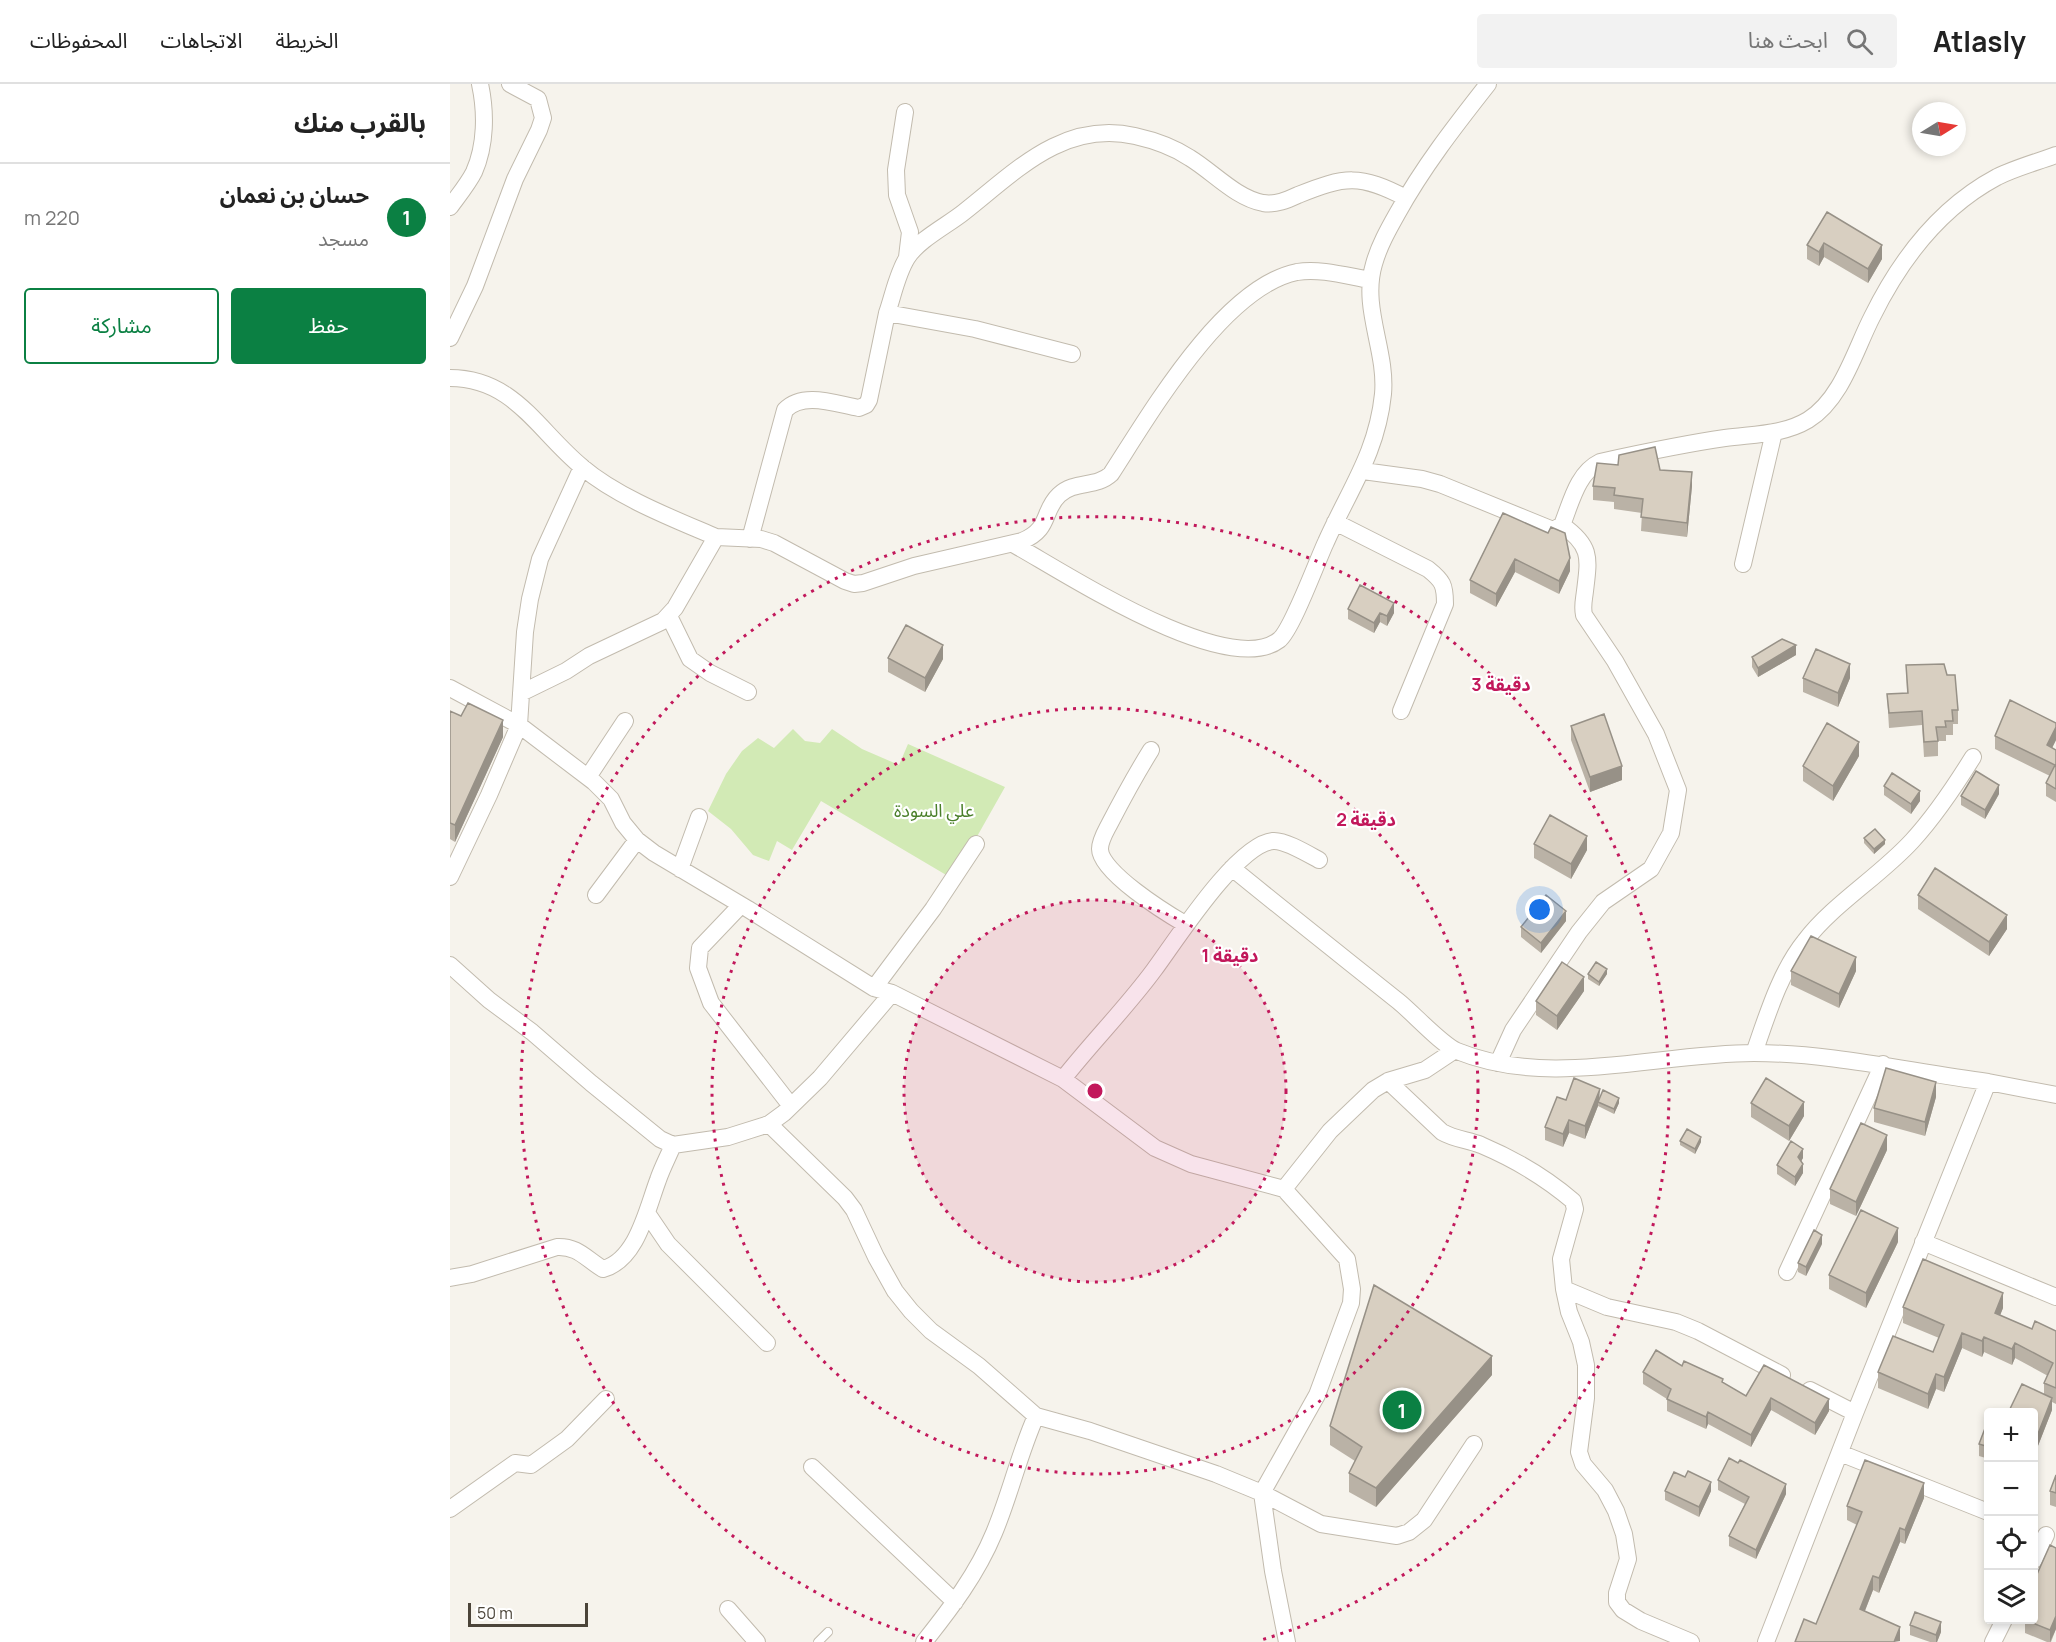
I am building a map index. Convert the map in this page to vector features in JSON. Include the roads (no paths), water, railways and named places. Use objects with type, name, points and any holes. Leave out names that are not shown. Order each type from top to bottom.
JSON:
[{"type":"street","points":[[450,207],[473,173],[481,150],[484,117],[480,84]]},
{"type":"street","points":[[450,338],[475,286],[514,179],[543,118],[538,99],[510,84]]},
{"type":"street","points":[[1013,544],[1060,573],[1144,616],[1197,639],[1239,648],[1270,644],[1278,640],[1284,634],[1335,522],[1363,471],[1380,421],[1383,370],[1372,315],[1370,280],[1374,262],[1384,236],[1406,198],[1439,147],[1488,84]]},
{"type":"street","points":[[750,539],[785,411],[790,405],[808,400],[859,408],[866,405],[869,400],[887,313],[907,257],[910,232],[897,195],[896,176],[905,112]]},
{"type":"street","points":[[907,257],[919,245],[966,211],[1034,156],[1059,143],[1097,134],[1117,133],[1137,136],[1175,150],[1189,157],[1247,198],[1264,203],[1278,203],[1329,182],[1347,179],[1364,181],[1406,198]]},
{"type":"street","points":[[1363,471],[1422,479],[1440,484],[1553,530],[1562,525],[1583,476],[1593,465],[1725,438],[1774,432],[1793,427],[1821,410],[1849,370],[1872,316],[1899,267],[1917,243],[1954,206],[1976,189],[1999,176],[2056,154]]},
{"type":"street","points":[[450,378],[479,381],[498,389],[517,402],[582,467],[623,494],[716,537],[774,543],[854,584],[871,581],[914,566],[1013,544],[1038,533],[1059,495],[1073,486],[1099,482],[1111,474],[1162,394],[1210,333],[1227,315],[1265,285],[1298,272],[1318,272],[1370,280]]},
{"type":"street","points":[[887,313],[975,329],[1072,354]]},
{"type":"street","points":[[1743,564],[1774,432]]},
{"type":"street","points":[[450,877],[519,725],[525,632],[530,599],[540,559],[582,467]]},
{"type":"street","points":[[1335,522],[1428,568],[1439,577],[1445,588],[1445,604],[1401,711]]},
{"type":"street","points":[[1497,1063],[1513,1030],[1579,932],[1603,902],[1651,869],[1671,833],[1678,790],[1656,734],[1615,661],[1584,615],[1582,606],[1589,556],[1577,536],[1562,525]]},
{"type":"street","points":[[521,693],[599,651],[651,628],[669,616],[716,537]]},
{"type":"street","points":[[669,616],[690,659],[710,673],[748,692]]},
{"type":"street","points":[[450,688],[519,725],[588,777],[611,799],[623,823],[637,840],[680,869],[874,988],[892,993],[1063,1079],[1155,1148],[1191,1164],[1284,1189],[1347,1259],[1352,1289],[1351,1303],[1317,1395],[1262,1493],[1273,1570],[1287,1642]]},
{"type":"street","points":[[588,777],[625,721]]},
{"type":"street","points":[[1151,750],[1122,797],[1101,841],[1100,851],[1107,864],[1140,896],[1162,912],[1185,924]]},
{"type":"street","points":[[1754,1053],[1784,978],[1805,940],[1912,841],[1950,792],[1973,757]]},
{"type":"street","points":[[680,869],[699,817]]},
{"type":"street","points":[[596,895],[637,840]]},
{"type":"street","points":[[1063,1079],[1154,970],[1185,924],[1232,868],[1259,846],[1273,841],[1284,843],[1319,860]]},
{"type":"street","points":[[874,988],[933,909],[976,844]]},
{"type":"street","points":[[1232,868],[1455,1050],[1497,1063],[1547,1070],[1754,1053],[1883,1065],[2056,1095]]},
{"type":"street","points":[[741,905],[700,948],[698,968],[711,1003],[791,1106]]},
{"type":"street","points":[[450,965],[489,1000],[532,1032],[591,1083],[660,1138],[673,1145],[728,1137],[769,1124],[820,1078],[892,993]]},
{"type":"street","points":[[1284,1189],[1330,1131],[1373,1090],[1388,1081],[1425,1070],[1455,1050]]},
{"type":"street","points":[[1786,1272],[1883,1065]]},
{"type":"street","points":[[1388,1081],[1442,1132],[1451,1137],[1481,1145],[1535,1172],[1573,1201],[1575,1209],[1561,1259],[1569,1312],[1581,1342],[1586,1365],[1586,1398],[1579,1452],[1583,1464],[1611,1500],[1624,1534],[1628,1559],[1617,1593],[1617,1602],[1628,1614],[1691,1642]]},
{"type":"street","points":[[1766,1642],[1988,1082]]},
{"type":"street","points":[[769,1124],[845,1198],[854,1210],[895,1291],[911,1311],[1036,1416],[1216,1474],[1262,1493],[1320,1524],[1396,1536],[1409,1532],[1424,1520],[1474,1444]]},
{"type":"street","points":[[450,1278],[472,1274],[557,1247],[568,1247],[603,1269],[612,1266],[621,1260],[635,1239],[673,1145]]},
{"type":"street","points":[[647,1213],[668,1244],[767,1343]]},
{"type":"street","points":[[1923,1242],[2056,1297]]},
{"type":"street","points":[[1564,1289],[1607,1307],[1676,1322],[1698,1331],[1855,1413]]},
{"type":"street","points":[[450,1509],[515,1463],[531,1466],[567,1438],[606,1398]]},
{"type":"street","points":[[924,1642],[971,1578],[993,1534],[1024,1442],[1036,1416]]},
{"type":"street","points":[[1840,1453],[1984,1510]]},
{"type":"street","points":[[812,1467],[955,1602]]},
{"type":"street","points":[[2038,1551],[2045,1535]]},
{"type":"street","points":[[728,1609],[758,1642]]},
{"type":"street","points":[[1993,1642],[2002,1624]]},
{"type":"lane","points":[[818,1642],[828,1632]]},
{"type":"place","name":"حسان بن نعمان","points":[[1402,1410]]},
{"type":"park label","name":"علي السودة","points":[[934,810]]}]
